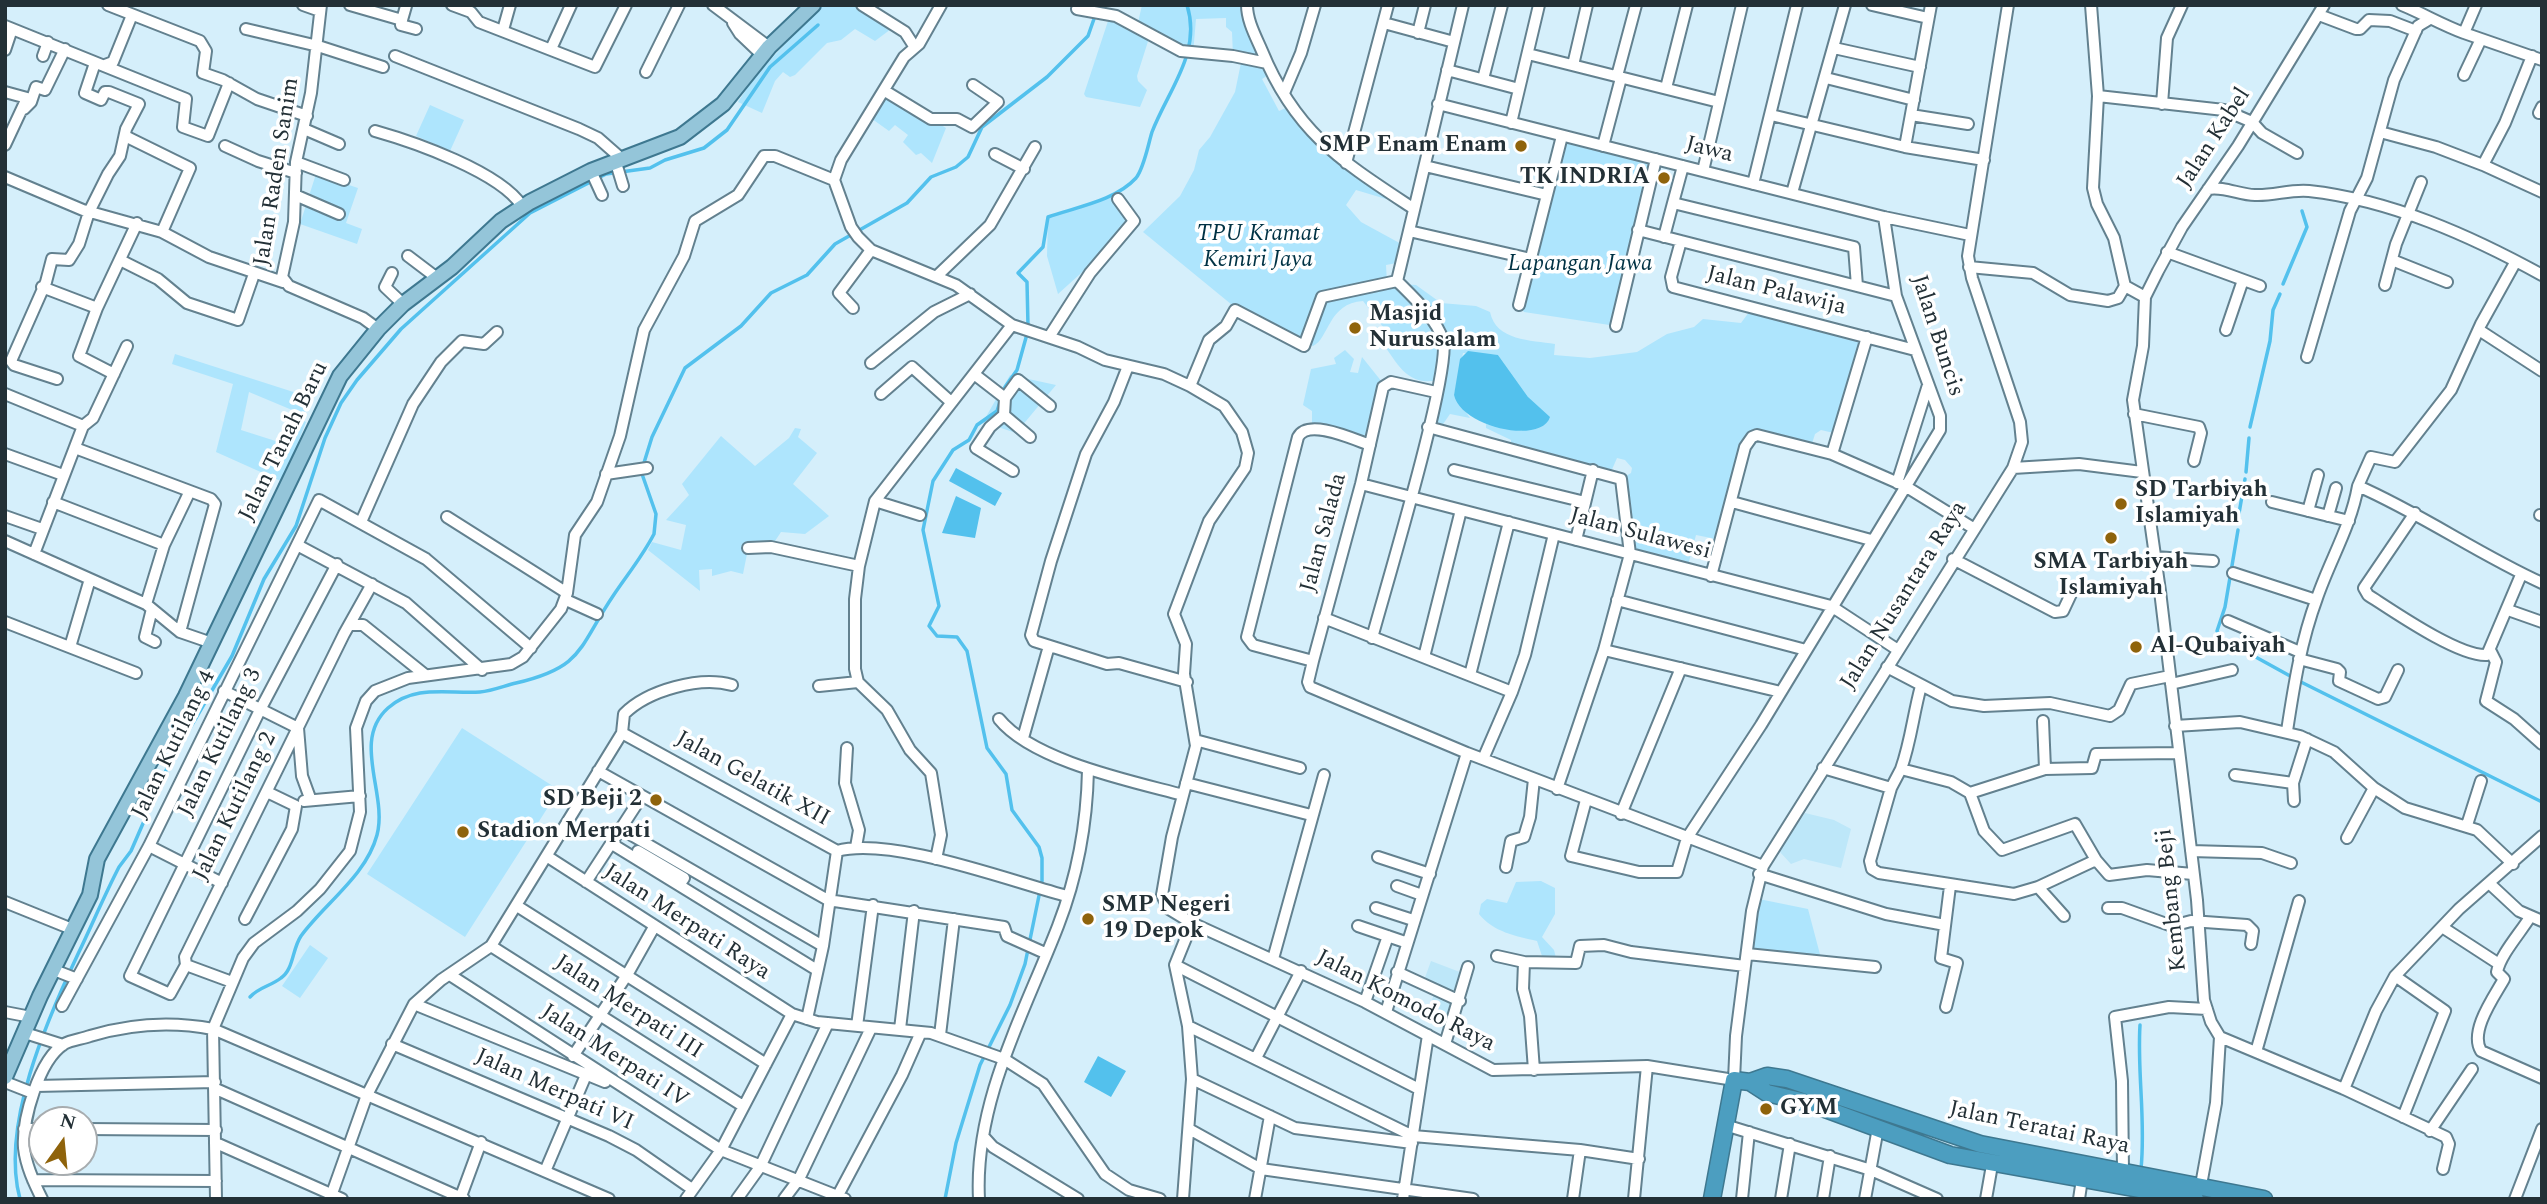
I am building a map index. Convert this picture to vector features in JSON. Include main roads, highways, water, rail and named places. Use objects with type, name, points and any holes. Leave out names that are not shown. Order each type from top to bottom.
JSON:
[{"type":"highway","name":"Jalan Teratai Raya","points":[[1742,1081],[1768,1076],[1787,1079],[1954,1137],[2083,1172],[2137,1183],[2264,1199]]},
{"type":"highway","name":"Jalan Nusantara Raya","points":[[1712,1199],[1725,1125],[1742,1081]]},
{"type":"highway","name":"Jalan Teratai Raya","points":[[1742,1081],[1768,1093],[1809,1103],[1950,1155],[1992,1165],[2083,1172]]},
{"type":"main road","name":"Jalan Tanah Baru","points":[[7,1081],[28,1034],[31,1017],[57,971],[72,929],[90,895],[102,849],[162,745],[336,383],[378,329],[403,304],[522,206],[680,137],[723,104],[766,51],[813,5]]},
{"type":"water","points":[[1468,351],[1498,355],[1528,397],[1550,417],[1544,425],[1532,430],[1518,431],[1501,428],[1471,416],[1460,406],[1454,395],[1460,359]]},
{"type":"water","points":[[956,468],[1002,493],[995,506],[949,481]]},
{"type":"water","points":[[956,496],[981,508],[975,538],[942,533]]},
{"type":"water","points":[[1098,1056],[1126,1071],[1111,1097],[1084,1082]]},
{"type":"waterway","points":[[1028,326],[1027,282],[1018,273],[1043,247],[1048,217],[1106,198],[1127,186],[1139,174],[1152,132],[1187,55],[1190,39],[1187,5]]},
{"type":"waterway","points":[[250,997],[285,974],[301,936],[354,876],[372,850],[379,819],[371,752],[372,736],[377,721],[388,708],[398,701],[421,693],[484,691],[538,677],[555,670],[577,653],[654,534],[656,514],[642,474],[643,466],[652,437],[685,368],[741,326],[771,293],[807,275],[835,244],[907,203],[931,177],[956,167],[968,157],[982,127],[1047,77],[1088,36],[1095,16]]},
{"type":"waterway","points":[[20,1199],[15,1170],[21,1107],[53,1010],[119,867],[131,851],[168,766],[232,656],[264,579],[296,526],[325,438],[341,403],[401,329],[530,213],[606,174],[650,168],[665,160],[704,148],[727,130],[770,67],[818,25]]},
{"type":"waterway","points":[[2283,284],[2307,227],[2302,211]]},
{"type":"waterway","points":[[2250,427],[2270,341],[2273,310],[2280,294]]},
{"type":"waterway","points":[[945,1199],[956,1143],[980,1065],[1010,1005],[1025,964],[1042,881],[1042,858],[1039,847],[1012,810],[1006,774],[987,748],[967,651],[957,637],[937,636],[929,626],[939,606],[923,530],[933,481],[953,450],[969,440],[977,425],[997,411],[1005,387],[1017,370],[1027,334]]},
{"type":"waterway","points":[[2246,472],[2249,438]]},
{"type":"waterway","points":[[2238,519],[2245,479]]},
{"type":"waterway","points":[[2238,530],[2225,607],[2217,631],[2223,639],[2301,682],[2542,802]]},
{"type":"waterway","points":[[2140,1025],[2143,1133],[2141,1169]]},
{"type":"place","name":"SMP Enam Enam","points":[[1521,146]]},
{"type":"place","name":"TK INDRIA","points":[[1664,178]]},
{"type":"place","name":"Masjid Nurussalam","points":[[1355,328]]},
{"type":"place","name":"SD Tarbiyah Islamiyah","points":[[2121,504]]},
{"type":"place","name":"SMA Tarbiyah Islamiyah","points":[[2111,538]]},
{"type":"place","name":"Al-Qubaiyah","points":[[2136,647]]},
{"type":"place","name":"SD Beji 2","points":[[656,800]]},
{"type":"place","name":"Stadion Merpati","points":[[463,832]]},
{"type":"place","name":"SMP Negeri 19 Depok","points":[[1088,919]]},
{"type":"place","name":"GYM","points":[[1766,1109]]},
{"type":"park label","name":"TPU Kramat Kemiri Jaya","points":[[1258,248]]},
{"type":"park label","name":"Lapangan Jawa","points":[[1580,265]]}]
